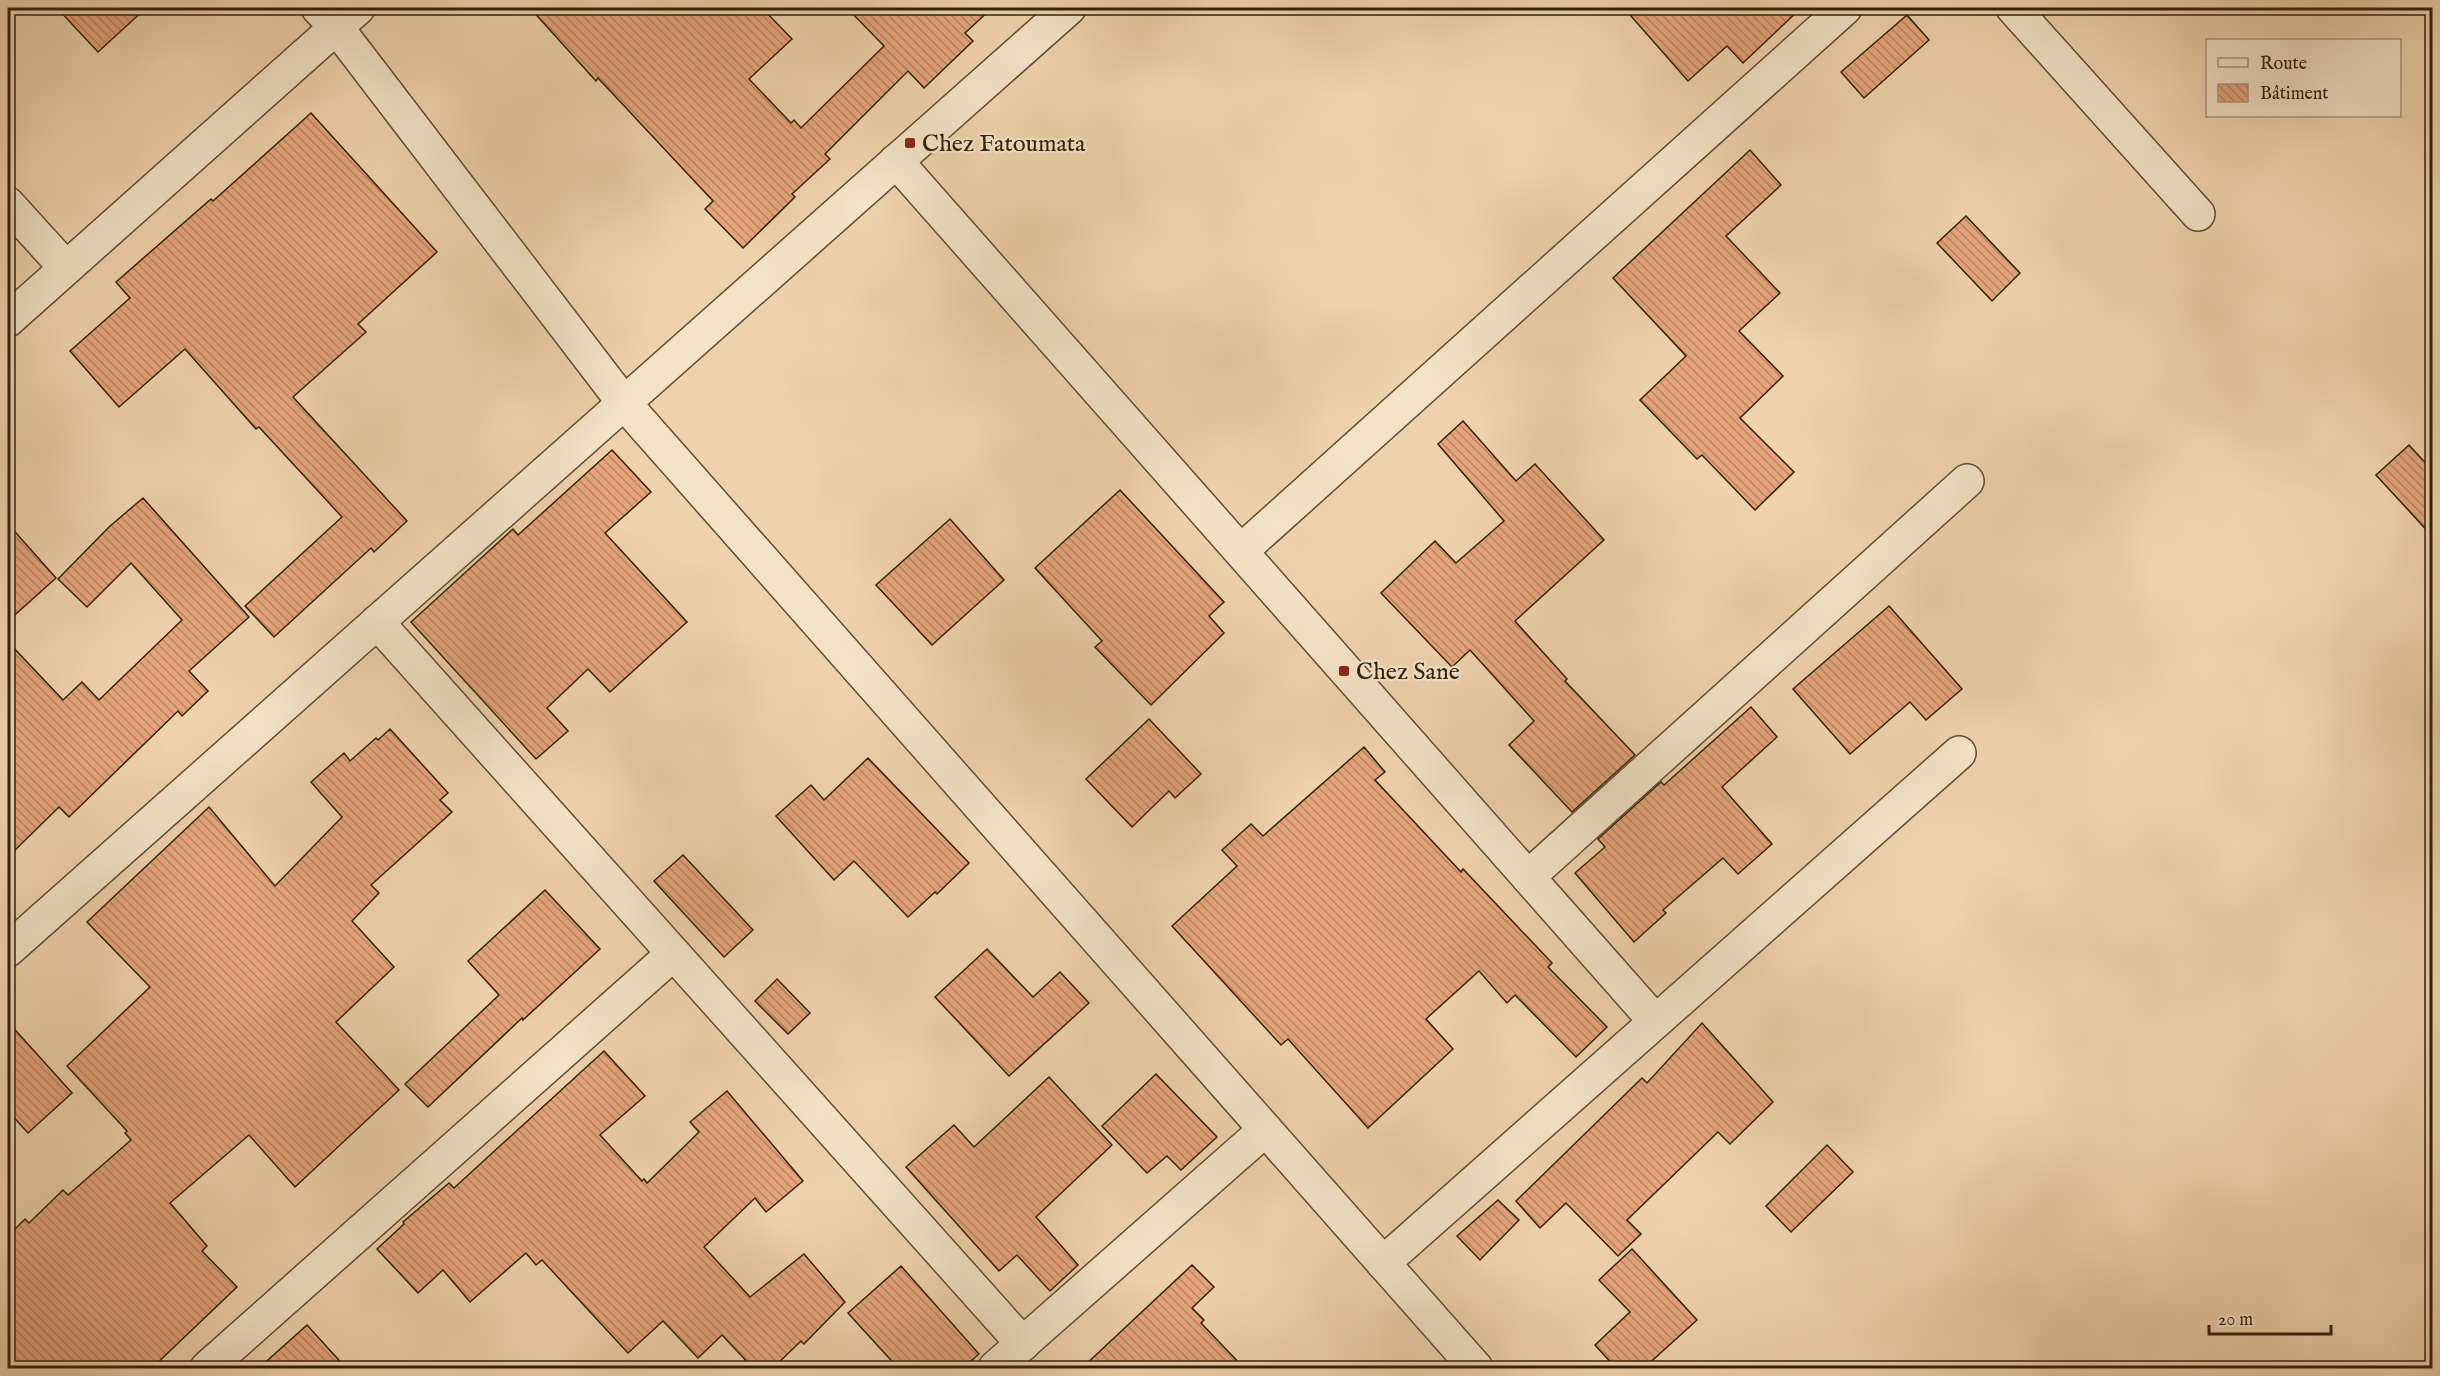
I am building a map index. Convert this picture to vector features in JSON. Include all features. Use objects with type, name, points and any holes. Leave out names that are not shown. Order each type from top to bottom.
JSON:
[{"type":"street","points":[[8,950],[1069,8]]},
{"type":"street","points":[[1240,551],[1845,8]]},
{"type":"street","points":[[2013,8],[2198,214]]},
{"type":"street","points":[[8,320],[338,14],[624,404],[1476,1368]]},
{"type":"street","points":[[896,161],[1655,1021]]},
{"type":"street","points":[[8,204],[66,268]]},
{"type":"street","points":[[1528,877],[1967,481]]},
{"type":"street","points":[[377,622],[1023,1344]]},
{"type":"street","points":[[1383,1263],[1959,753]]},
{"type":"street","points":[[207,1368],[674,954]]},
{"type":"street","points":[[995,1368],[1265,1130]]},
{"type":"building","points":[[57,8],[146,8],[98,52]]},
{"type":"building","points":[[530,8],[762,8],[792,39],[749,79],[791,123],[794,120],[801,128],[884,46],[847,8],[992,8],[965,33],[973,41],[924,88],[908,71],[825,154],[830,159],[792,194],[795,197],[743,248],[705,209],[713,201],[598,78],[596,81]]},
{"type":"building","points":[[1624,8],[1801,8],[1743,63],[1727,46],[1688,81]]},
{"type":"building","points":[[1907,15],[1929,40],[1864,98],[1841,72]]},
{"type":"building","points":[[311,113],[437,252],[358,324],[366,332],[293,397],[407,521],[374,552],[371,548],[274,637],[245,606],[342,517],[259,427],[256,429],[185,349],[119,407],[70,351],[130,298],[116,282],[211,199],[213,201]]},
{"type":"building","points":[[1750,150],[1781,185],[1726,236],[1780,293],[1739,331],[1783,376],[1740,418],[1794,472],[1755,510],[1702,455],[1697,459],[1640,400],[1686,356],[1613,278]]},
{"type":"building","points":[[1966,216],[2020,273],[1992,301],[1937,243]]},
{"type":"building","points":[[1463,421],[1516,481],[1535,464],[1604,540],[1515,621],[1567,679],[1565,681],[1635,755],[1572,812],[1509,745],[1534,721],[1470,650],[1452,667],[1381,593],[1435,541],[1456,563],[1504,521],[1438,444]]},
{"type":"building","points":[[2409,445],[2433,471],[2433,537],[2376,475]]},
{"type":"building","points":[[612,450],[651,492],[605,533],[687,622],[610,692],[588,669],[547,708],[568,731],[536,759],[411,622],[513,529],[518,535]]},
{"type":"building","points":[[1120,490],[1224,602],[1209,616],[1224,633],[1151,705],[1095,647],[1102,641],[1035,568]]},
{"type":"building","points":[[143,498],[249,617],[189,671],[208,691],[182,716],[178,711],[69,817],[59,807],[8,857],[8,642],[63,700],[82,682],[99,700],[182,620],[131,563],[87,607],[58,579],[109,527]]},
{"type":"building","points":[[950,519],[1004,580],[932,645],[876,585]]},
{"type":"building","points":[[8,524],[56,578],[8,621]]},
{"type":"building","points":[[1889,606],[1962,689],[1926,720],[1910,702],[1850,754],[1793,689]]},
{"type":"building","points":[[1751,707],[1777,737],[1722,787],[1772,844],[1738,874],[1723,858],[1663,910],[1666,913],[1634,942],[1575,873],[1605,847],[1598,839],[1661,782],[1664,785]]},
{"type":"building","points":[[1149,719],[1201,774],[1175,798],[1169,791],[1132,827],[1086,779]]},
{"type":"building","points":[[390,729],[448,793],[440,800],[452,812],[371,885],[379,893],[352,921],[394,967],[336,1022],[399,1090],[295,1187],[249,1135],[170,1203],[207,1246],[202,1251],[237,1287],[152,1368],[17,1368],[8,1358],[8,1236],[25,1219],[29,1223],[63,1190],[68,1195],[131,1140],[125,1133],[127,1131],[67,1066],[150,987],[87,922],[209,807],[275,886],[342,817],[311,782],[344,753],[350,761]]},
{"type":"building","points":[[1364,747],[1385,772],[1375,780],[1461,872],[1463,869],[1552,963],[1548,967],[1607,1027],[1576,1057],[1515,995],[1507,1003],[1479,971],[1426,1019],[1453,1049],[1368,1128],[1288,1039],[1281,1045],[1172,926],[1237,866],[1222,850],[1251,824],[1263,836]]},
{"type":"building","points":[[868,758],[969,863],[937,894],[935,892],[908,917],[854,861],[834,880],[776,816],[811,785],[824,800]]},
{"type":"building","points":[[683,855],[753,930],[724,957],[654,881]]},
{"type":"building","points":[[545,890],[600,949],[523,1020],[522,1018],[428,1107],[405,1084],[499,995],[468,961]]},
{"type":"building","points":[[987,949],[1033,997],[1060,972],[1089,1003],[1009,1076],[935,997]]},
{"type":"building","points":[[777,979],[810,1013],[788,1034],[755,1001]]},
{"type":"building","points":[[8,1022],[72,1093],[28,1133],[8,1111]]},
{"type":"building","points":[[1702,1023],[1773,1102],[1730,1144],[1718,1132],[1627,1220],[1641,1234],[1618,1256],[1566,1203],[1540,1228],[1516,1201],[1642,1078],[1647,1083]]},
{"type":"building","points":[[604,1051],[645,1096],[600,1135],[642,1181],[644,1179],[647,1183],[699,1132],[690,1122],[727,1091],[803,1181],[766,1212],[755,1198],[704,1247],[750,1297],[804,1254],[845,1302],[804,1344],[801,1341],[773,1368],[753,1368],[722,1335],[698,1358],[663,1321],[628,1353],[542,1260],[536,1265],[526,1253],[470,1302],[443,1270],[418,1293],[377,1249],[404,1224],[403,1222],[449,1183],[454,1188]]},
{"type":"building","points":[[1156,1074],[1217,1137],[1181,1170],[1167,1156],[1147,1173],[1102,1126]]},
{"type":"building","points":[[1049,1077],[1112,1145],[1036,1217],[1078,1265],[1050,1291],[1017,1255],[999,1271],[906,1167],[954,1125],[974,1147]]},
{"type":"building","points":[[1827,1145],[1853,1172],[1791,1232],[1766,1206]]},
{"type":"building","points":[[1498,1200],[1519,1220],[1480,1260],[1457,1236]]},
{"type":"building","points":[[1632,1249],[1697,1320],[1644,1368],[1616,1368],[1595,1345],[1630,1312],[1599,1280]]},
{"type":"building","points":[[1192,1265],[1214,1287],[1192,1308],[1204,1320],[1201,1323],[1244,1368],[1082,1368]]},
{"type":"building","points":[[901,1266],[979,1354],[963,1368],[898,1368],[848,1313]]},
{"type":"building","points":[[307,1325],[346,1368],[259,1368]]},
{"type":"place","name":"Chez Fatoumata","points":[[910,143]]},
{"type":"place","name":"Chez Sane","points":[[1344,671]]}]
